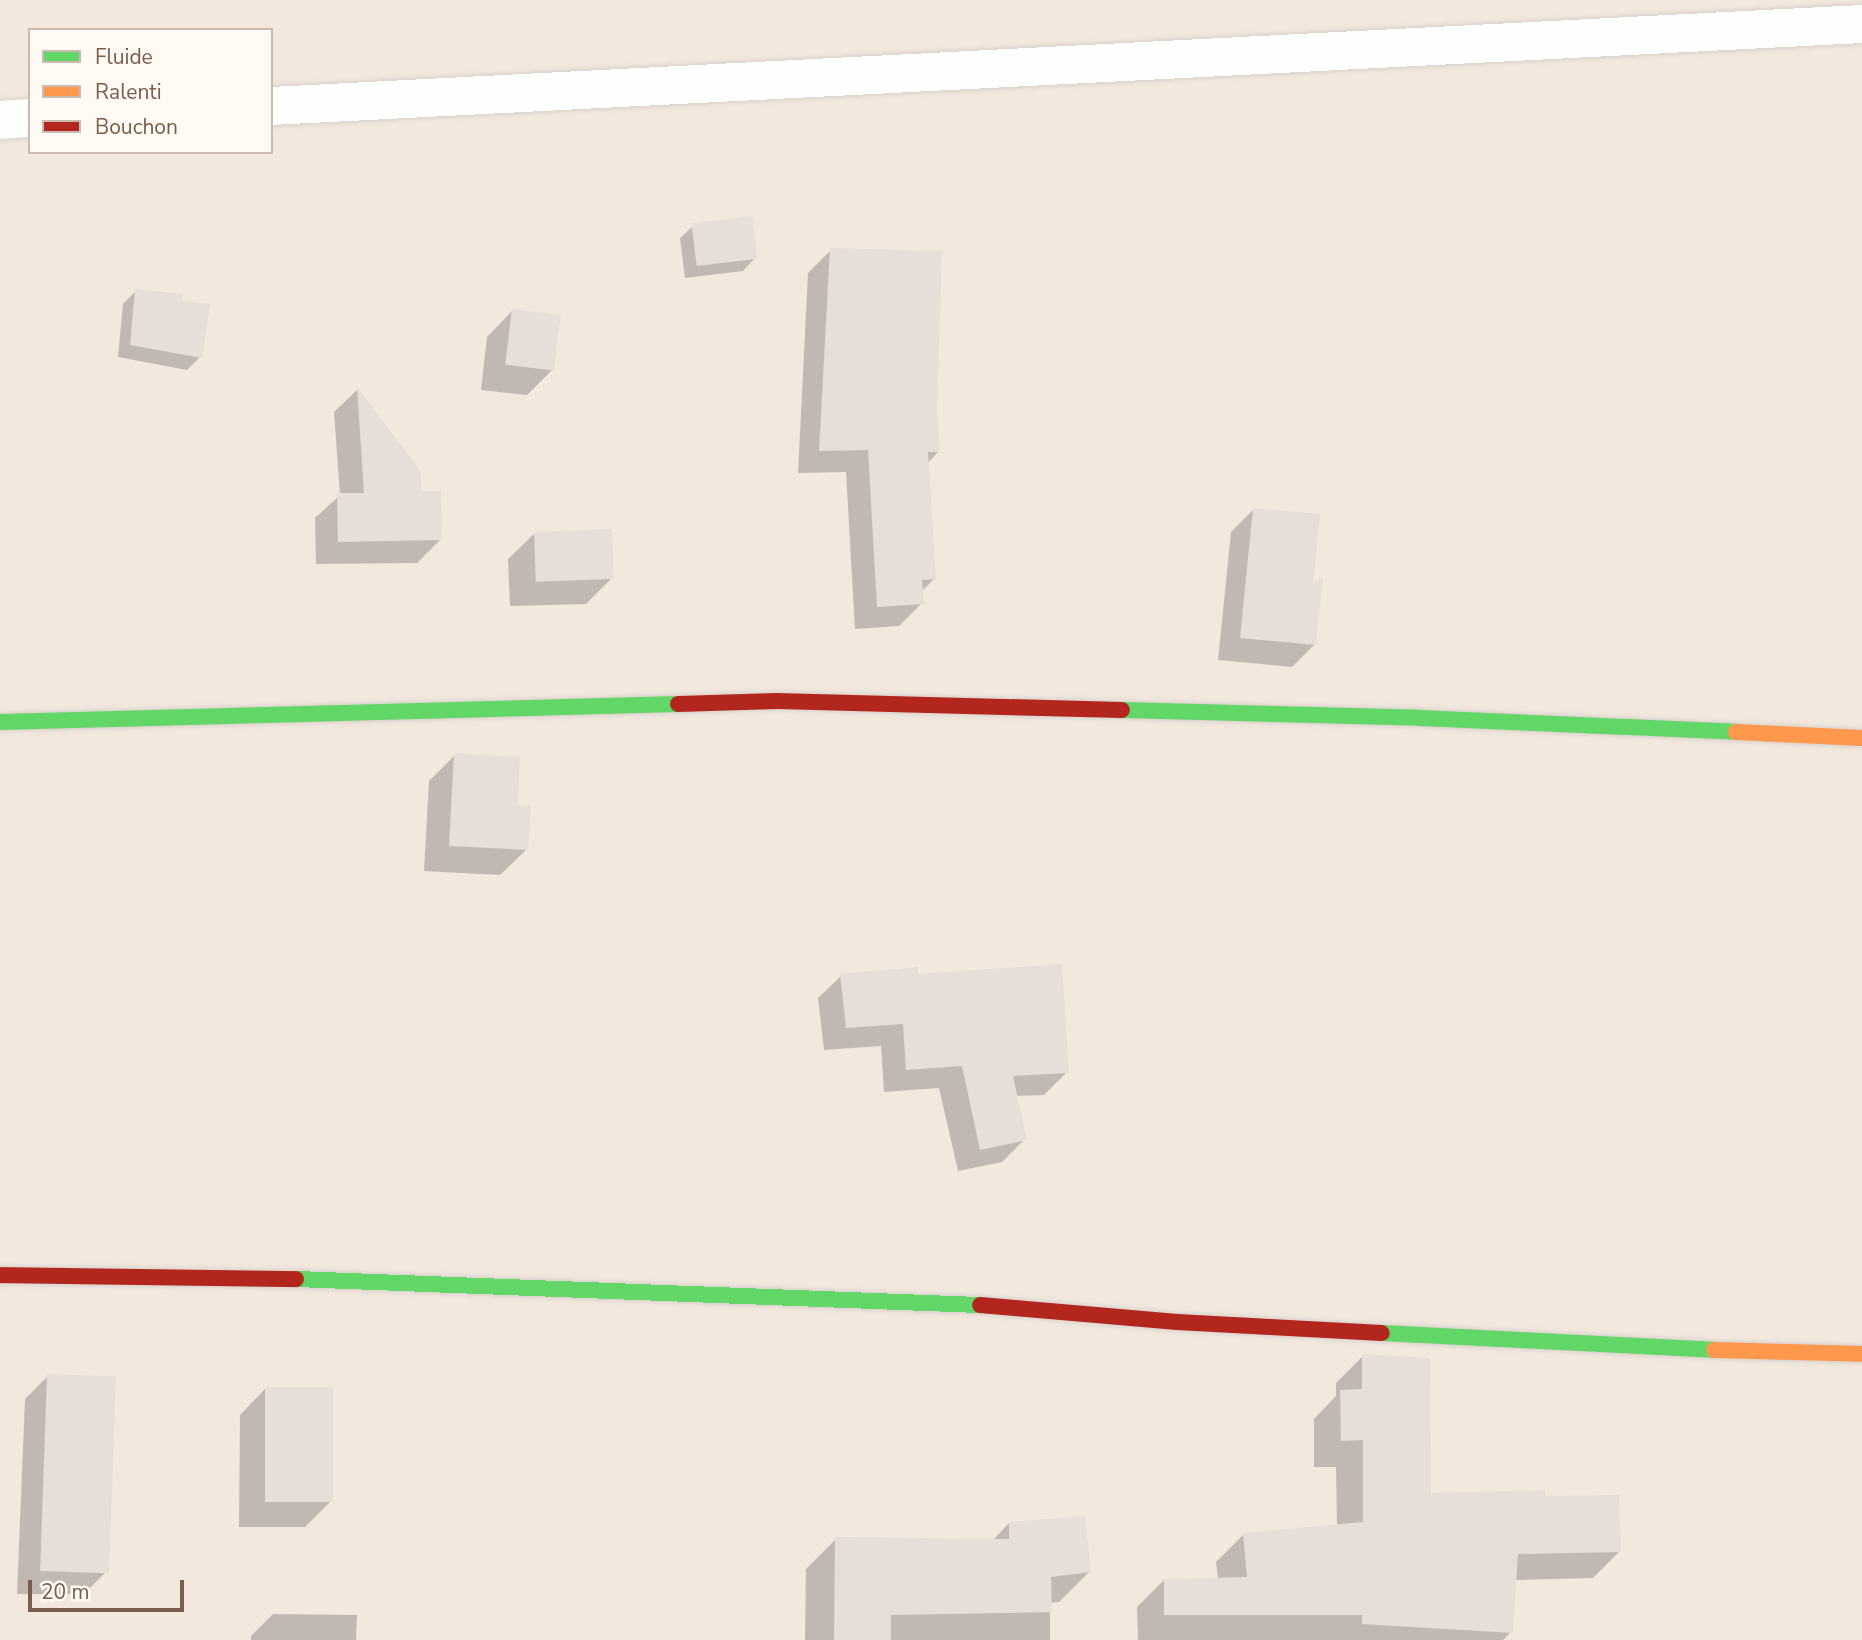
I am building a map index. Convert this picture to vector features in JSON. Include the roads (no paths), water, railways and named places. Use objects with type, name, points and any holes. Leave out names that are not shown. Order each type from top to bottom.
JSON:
[{"type":"street","points":[[273,106],[1862,24]]},
{"type":"street","points":[[0,120],[28,118]]},
{"type":"street","points":[[0,722],[777,701],[1432,718],[1862,738]]},
{"type":"street","points":[[0,1275],[206,1276],[970,1304],[1177,1322],[1619,1347],[1862,1354]]}]
